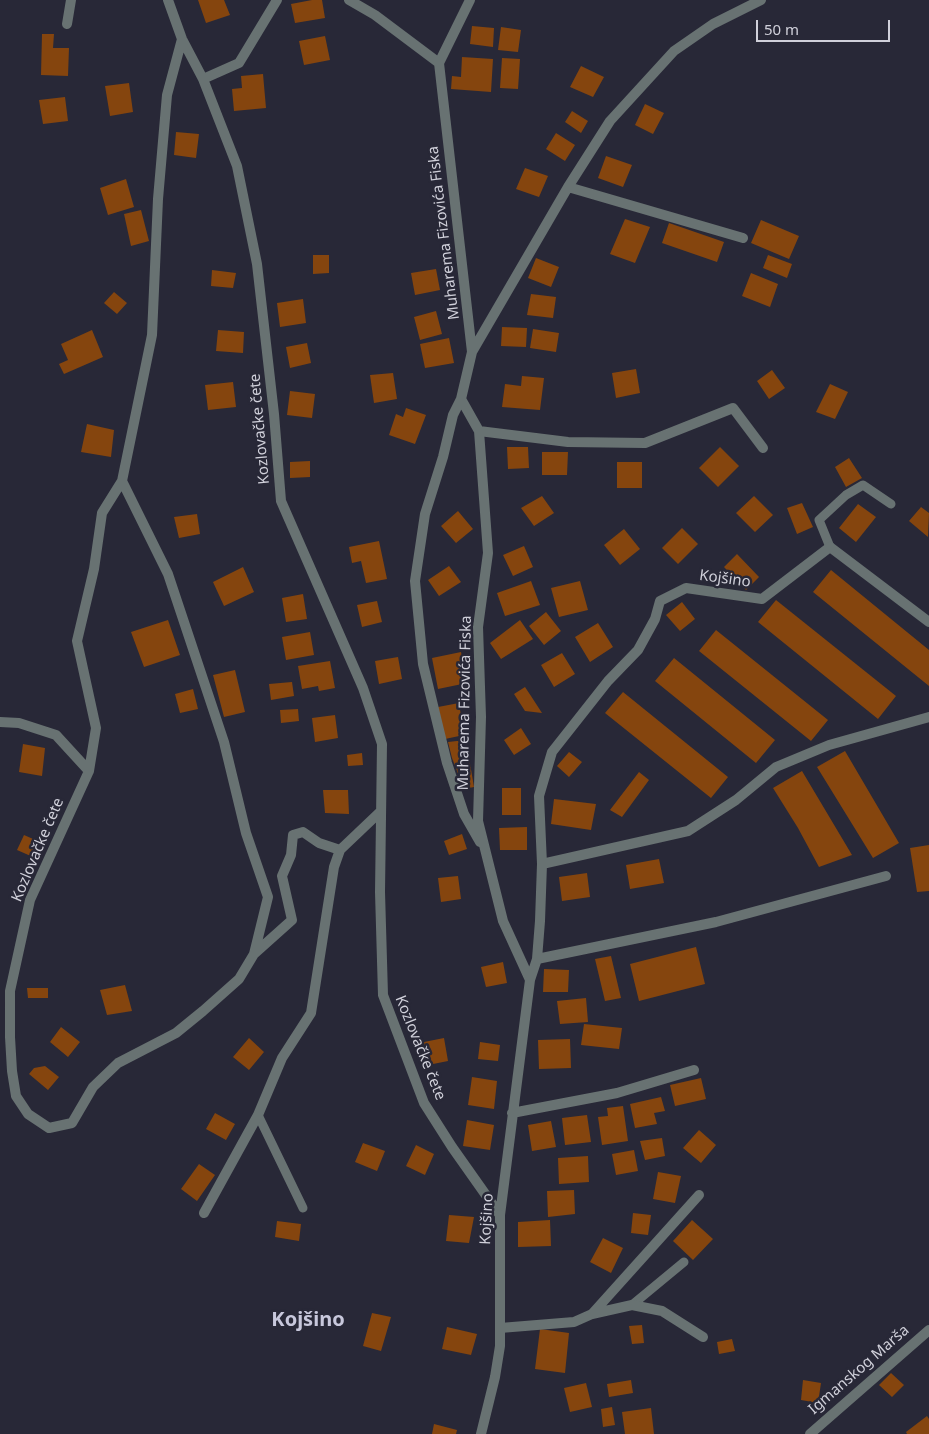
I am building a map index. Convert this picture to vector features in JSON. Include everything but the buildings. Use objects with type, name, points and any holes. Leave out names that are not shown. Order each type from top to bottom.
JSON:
[{"type":"street","points":[[67,24],[71,0]]},
{"type":"street","name":"Kozlovačke čete","points":[[168,0],[182,39],[203,79],[237,166],[256,264],[274,414],[281,501],[363,688],[382,744],[380,892],[383,995],[424,1103],[452,1147],[500,1215]]},
{"type":"street","points":[[203,79],[239,63],[277,0]]},
{"type":"street","points":[[349,0],[375,15],[439,63],[468,1]]},
{"type":"street","points":[[472,352],[568,187],[610,121],[674,51],[713,24],[761,0]]},
{"type":"street","name":"Kozlovačke čete","points":[[122,481],[168,574],[224,742],[246,833],[268,897],[254,954],[239,979],[176,1034],[118,1064],[93,1087],[72,1123],[49,1128],[28,1114],[16,1096],[10,1037],[10,991],[30,900],[89,771],[96,728],[76,641],[94,569],[102,513],[122,481],[152,335],[158,199],[167,95],[182,39]]},
{"type":"street","name":"Muharema Fizovića Fiska","points":[[439,63],[472,352],[461,399],[453,415],[443,457],[425,514],[415,581],[424,664],[447,763],[464,814],[486,854]]},
{"type":"street","points":[[568,187],[743,238]]},
{"type":"street","name":"Muharema Fizovića Fiska","points":[[461,399],[479,432],[488,553],[478,628],[481,717],[478,821],[503,921],[530,980]]},
{"type":"street","points":[[479,432],[568,442],[645,443],[733,408],[763,448]]},
{"type":"street","points":[[830,547],[929,622]]},
{"type":"street","name":"Kojšino","points":[[481,1434],[495,1377],[500,1346],[500,1215],[530,980],[537,959],[542,864],[539,796],[552,752],[608,681],[638,650],[655,619],[660,601],[686,588],[762,599],[830,547]]},
{"type":"street","points":[[542,864],[688,831],[736,800],[776,767],[829,745],[929,718]]},
{"type":"street","points":[[0,722],[19,723],[56,734],[89,771]]},
{"type":"street","points":[[204,1213],[258,1115],[282,1058],[311,1013],[333,877],[340,850],[381,811]]},
{"type":"street","name":"Kozlovačke čete","points":[[254,954],[292,920],[282,876],[291,855],[293,835],[303,832],[320,843],[340,850]]},
{"type":"street","points":[[537,959],[716,922],[886,876]]},
{"type":"street","points":[[512,1113],[617,1093],[694,1070]]},
{"type":"street","points":[[592,1314],[699,1195]]},
{"type":"street","points":[[500,1328],[574,1322],[592,1314],[632,1305],[662,1311],[703,1337]]},
{"type":"street","name":"Igmanskog Marša","points":[[810,1434],[929,1330]]},
{"type":"lane","points":[[830,547],[819,520],[846,496],[862,485],[891,504]]},
{"type":"lane","points":[[258,1115],[303,1208]]},
{"type":"lane","points":[[632,1305],[684,1262]]},
{"type":"district","name":"Kojšino","points":[[308,1320]]}]
